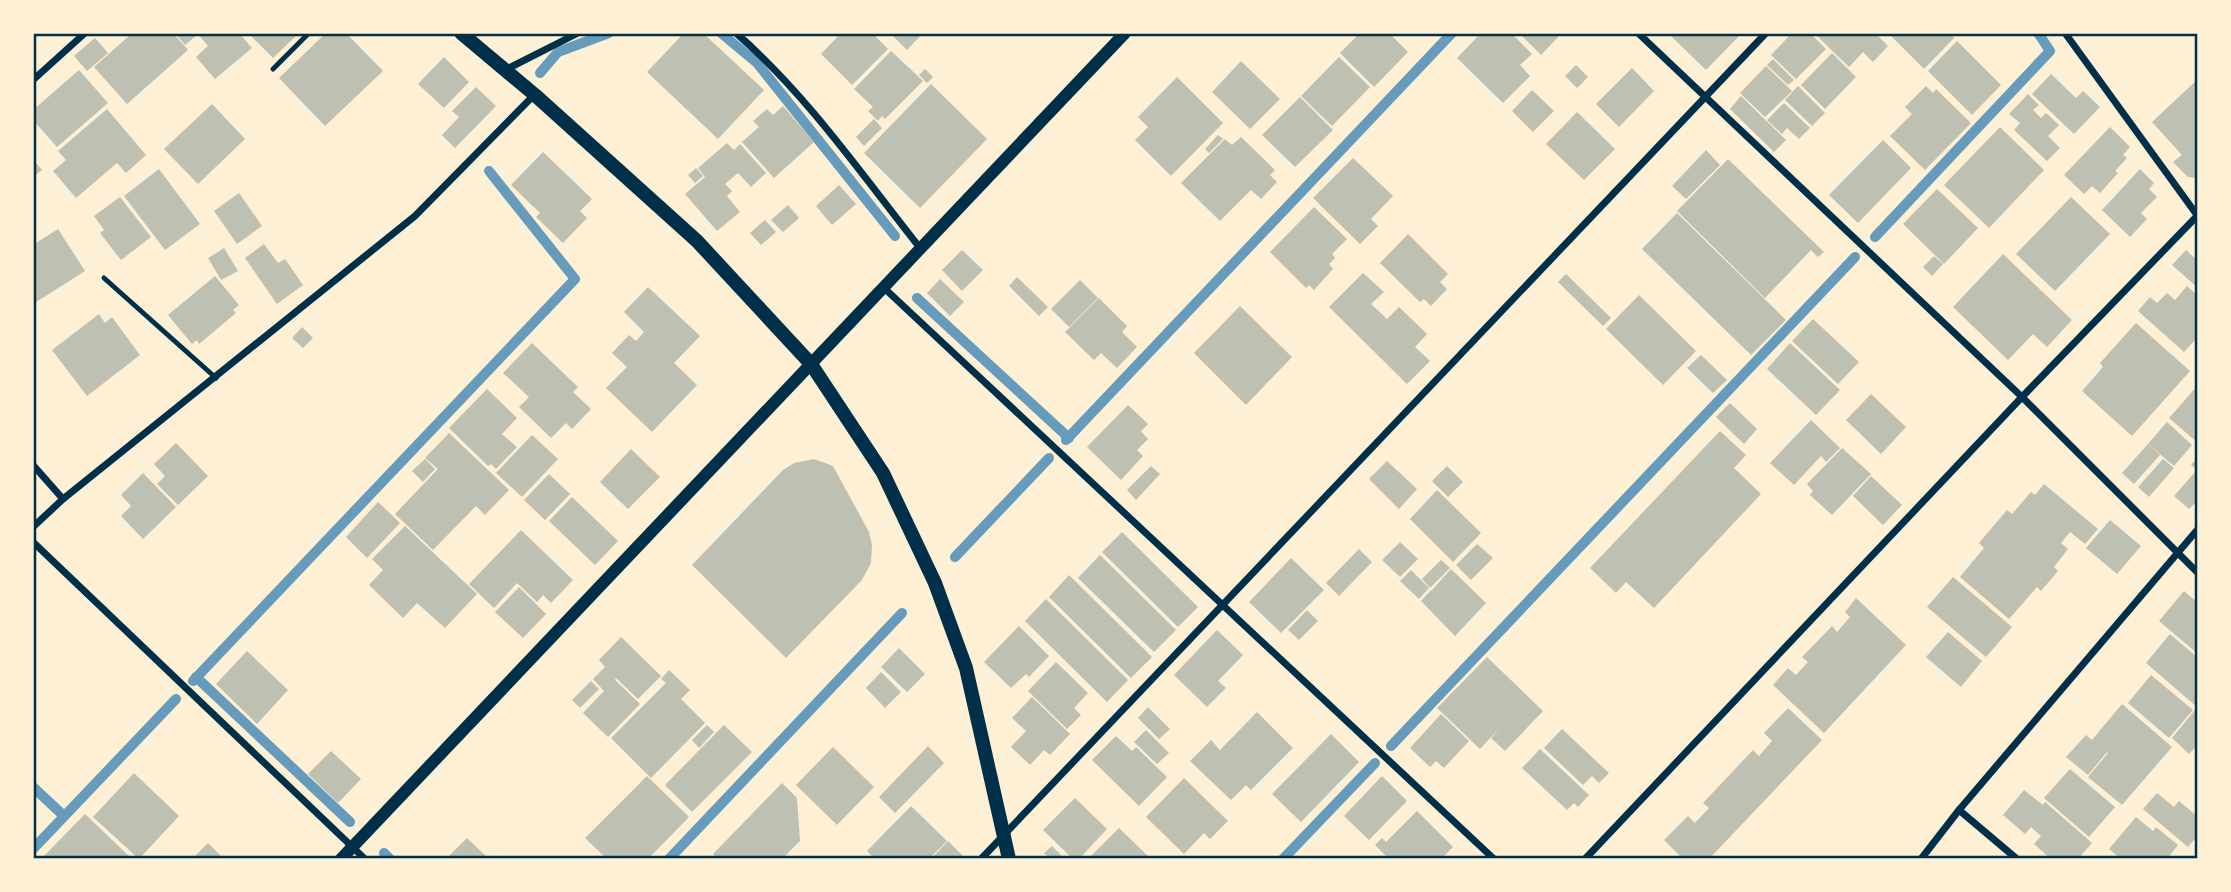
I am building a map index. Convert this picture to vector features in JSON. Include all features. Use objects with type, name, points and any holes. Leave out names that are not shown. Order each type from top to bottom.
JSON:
[{"type":"main road","points":[[460,33],[535,95],[697,240],[811,364],[883,473],[935,583],[966,668],[1009,859]]},
{"type":"street","points":[[33,80],[85,33]]},
{"type":"street","points":[[736,33],[794,89],[920,248]]},
{"type":"street","points":[[341,859],[1125,33]]},
{"type":"street","points":[[1639,33],[2022,397],[2198,573]]},
{"type":"street","points":[[981,859],[1766,33]]},
{"type":"street","points":[[1585,859],[2198,215],[2065,33]]},
{"type":"street","points":[[505,70],[573,34]]},
{"type":"street","points":[[33,527],[63,499],[415,216],[535,95]]},
{"type":"street","points":[[883,287],[1494,859]]},
{"type":"street","points":[[33,465],[63,499]]},
{"type":"street","points":[[1921,859],[1959,810],[2198,529]]},
{"type":"street","points":[[33,542],[365,859]]},
{"type":"street","points":[[1959,810],[2017,859]]},
{"type":"lane","points":[[272,69],[309,33]]},
{"type":"lane","points":[[104,278],[216,378]]},
{"type":"building","points":[[129,33],[173,33],[188,50],[127,104],[94,67],[130,35]]},
{"type":"building","points":[[175,33],[196,33],[197,35],[185,45]]},
{"type":"building","points":[[197,33],[239,33],[252,48],[215,79],[196,57],[208,46]]},
{"type":"building","points":[[299,33],[273,58],[250,35]]},
{"type":"building","points":[[326,33],[346,33],[383,71],[325,126],[279,78]]},
{"type":"building","points":[[684,33],[703,33],[764,90],[718,139],[647,72]]},
{"type":"building","points":[[841,33],[872,33],[888,49],[852,85],[821,54]]},
{"type":"building","points":[[890,33],[923,33],[907,50]]},
{"type":"building","points":[[1360,33],[1389,33],[1408,52],[1374,87],[1340,53]]},
{"type":"building","points":[[1481,33],[1511,33],[1532,54],[1520,65],[1530,76],[1503,103],[1457,58]]},
{"type":"building","points":[[1519,33],[1562,33],[1541,55]]},
{"type":"building","points":[[1676,33],[1742,33],[1706,70],[1672,37]]},
{"type":"building","points":[[1792,33],[1810,33],[1826,49],[1796,79],[1771,55]]},
{"type":"building","points":[[1814,33],[1875,33],[1888,46],[1873,62],[1863,52],[1849,67]]},
{"type":"building","points":[[1888,33],[1950,33],[1954,38],[1924,69]]},
{"type":"building","points":[[95,38],[108,53],[87,71],[74,56]]},
{"type":"building","points":[[1957,41],[2001,85],[1972,115],[1928,71]]},
{"type":"building","points":[[891,51],[923,81],[885,119],[882,116],[878,121],[868,111],[873,107],[854,89]]},
{"type":"building","points":[[1832,53],[1856,77],[1825,109],[1801,85]]},
{"type":"building","points":[[444,57],[469,82],[444,108],[418,84]]},
{"type":"building","points":[[1339,57],[1370,87],[1332,126],[1301,96]]},
{"type":"building","points":[[1773,59],[1794,80],[1788,85],[1767,65]]},
{"type":"building","points":[[1241,61],[1280,99],[1250,129],[1212,92]]},
{"type":"building","points":[[1576,65],[1588,77],[1577,88],[1565,76]]},
{"type":"building","points":[[1766,66],[1792,91],[1765,117],[1740,93]]},
{"type":"building","points":[[1632,68],[1654,91],[1619,127],[1596,104]]},
{"type":"building","points":[[925,69],[933,77],[927,83],[919,75]]},
{"type":"building","points":[[79,70],[108,103],[57,147],[33,120],[33,110]]},
{"type":"building","points":[[2051,74],[2076,98],[2083,91],[2100,107],[2074,134],[2032,94]]},
{"type":"building","points":[[1177,77],[1223,123],[1171,176],[1135,140],[1148,127],[1138,117]]},
{"type":"building","points":[[2198,79],[2198,178],[2188,177],[2173,162],[2182,155],[2152,122]]},
{"type":"building","points":[[931,84],[987,139],[920,208],[864,153]]},
{"type":"building","points":[[1798,86],[1825,113],[1812,126],[1785,100]]},
{"type":"building","points":[[1926,86],[1933,93],[1936,89],[1971,123],[1925,170],[1890,136],[1912,114],[1905,107]]},
{"type":"building","points":[[476,87],[496,106],[455,148],[442,135],[459,117],[452,111]]},
{"type":"building","points":[[1532,90],[1554,111],[1533,132],[1512,111]]},
{"type":"building","points":[[2028,94],[2039,105],[2033,110],[2041,118],[2046,113],[2059,125],[2048,136],[2060,148],[2047,161],[2014,130],[2020,123],[2009,114]]},
{"type":"building","points":[[1741,96],[1786,140],[1774,152],[1730,109]]},
{"type":"building","points":[[1300,97],[1333,130],[1295,167],[1262,135]]},
{"type":"building","points":[[1784,103],[1810,128],[1799,139],[1787,128],[1782,134],[1767,120]]},
{"type":"building","points":[[212,104],[245,139],[198,184],[164,149]]},
{"type":"building","points":[[783,106],[814,142],[774,178],[742,142],[759,127],[753,121],[767,109],[773,115]]},
{"type":"building","points":[[107,109],[146,155],[126,173],[117,163],[76,198],[53,171],[66,160],[58,151]]},
{"type":"building","points":[[1577,112],[1615,149],[1584,180],[1546,144]]},
{"type":"building","points":[[874,119],[882,128],[864,146],[856,137]]},
{"type":"building","points":[[2000,127],[2044,170],[1989,228],[1944,185]]},
{"type":"building","points":[[2110,127],[2130,147],[2123,155],[2127,158],[2100,193],[2092,186],[2084,194],[2064,175]]},
{"type":"building","points":[[1218,135],[1223,139],[1209,153],[1205,149]]},
{"type":"building","points":[[1241,137],[1275,170],[1270,175],[1277,182],[1261,199],[1251,190],[1220,221],[1181,183],[1225,139],[1232,145]]},
{"type":"building","points":[[1883,140],[1911,168],[1858,223],[1829,195]]},
{"type":"building","points":[[727,143],[734,150],[740,144],[766,173],[751,187],[738,173],[725,184],[732,191],[727,196],[740,212],[717,231],[685,194],[705,177],[698,168]]},
{"type":"building","points":[[1706,150],[1720,165],[1686,199],[1672,186]]},
{"type":"building","points":[[543,152],[592,199],[580,211],[587,218],[563,243],[536,217],[540,213],[511,185]]},
{"type":"building","points":[[1353,158],[1393,196],[1371,219],[1378,226],[1360,244],[1313,198]]},
{"type":"building","points":[[33,159],[42,170],[33,177]]},
{"type":"building","points":[[1728,159],[1824,252],[1818,257],[1811,250],[1765,298],[1677,211]]},
{"type":"building","points":[[696,168],[703,176],[695,183],[688,175]]},
{"type":"building","points":[[159,169],[200,224],[165,250],[124,196]]},
{"type":"building","points":[[2140,169],[2154,183],[2149,189],[2157,197],[2141,213],[2147,219],[2130,237],[2102,210]]},
{"type":"building","points":[[839,185],[856,204],[832,225],[816,206]]},
{"type":"building","points":[[1937,189],[1978,228],[1944,264],[1903,224]]},
{"type":"building","points":[[239,193],[262,226],[237,244],[214,211]]},
{"type":"building","points":[[120,197],[151,237],[121,260],[100,233],[104,230],[94,216]]},
{"type":"building","points":[[2071,197],[2110,234],[2055,291],[2016,254]]},
{"type":"building","points":[[788,205],[799,218],[783,232],[771,220]]},
{"type":"building","points":[[1314,207],[1347,239],[1332,254],[1335,258],[1329,264],[1333,269],[1314,290],[1309,285],[1306,288],[1270,252]]},
{"type":"building","points":[[1677,213],[1786,320],[1751,355],[1642,249]]},
{"type":"building","points":[[765,220],[776,232],[761,245],[750,233]]},
{"type":"building","points":[[58,229],[85,271],[33,304],[33,245]]},
{"type":"building","points":[[1408,234],[1448,274],[1440,282],[1447,289],[1431,306],[1424,299],[1420,302],[1380,263]]},
{"type":"building","points":[[264,244],[278,263],[285,259],[303,285],[277,304],[245,258]]},
{"type":"building","points":[[224,248],[238,271],[221,280],[208,258]]},
{"type":"building","points":[[962,250],[983,270],[962,291],[942,270]]},
{"type":"building","points":[[2186,250],[2198,261],[2198,288],[2172,265]]},
{"type":"building","points":[[2003,254],[2072,320],[2047,347],[2033,334],[2008,360],[1953,307]]},
{"type":"building","points":[[1934,256],[1943,264],[1932,276],[1923,267]]},
{"type":"building","points":[[1363,273],[1384,292],[1371,304],[1387,319],[1399,307],[1427,334],[1415,347],[1430,361],[1407,384],[1329,307]]},
{"type":"building","points":[[1566,274],[1611,318],[1603,326],[1558,282]]},
{"type":"building","points":[[215,276],[239,305],[233,310],[236,313],[199,344],[197,340],[192,344],[168,315]]},
{"type":"building","points":[[1017,277],[1048,307],[1039,316],[1009,286]]},
{"type":"building","points":[[940,279],[964,302],[950,316],[927,293]]},
{"type":"building","points":[[1080,280],[1098,298],[1069,327],[1051,309]]},
{"type":"building","points":[[2187,286],[2198,296],[2198,337],[2184,352],[2138,311],[2150,297],[2157,303],[2167,293],[2175,300]]},
{"type":"building","points":[[648,287],[700,336],[674,363],[697,385],[652,432],[606,388],[627,367],[612,353],[629,335],[636,341],[644,332],[624,312]]},
{"type":"building","points":[[1639,295],[1696,351],[1663,385],[1606,329]]},
{"type":"building","points":[[1099,298],[1127,326],[1122,332],[1137,347],[1117,368],[1101,353],[1094,360],[1065,332]]},
{"type":"building","points":[[1240,306],[1292,357],[1246,405],[1194,353]]},
{"type":"building","points":[[99,314],[105,323],[112,317],[140,355],[87,396],[52,350]]},
{"type":"building","points":[[1813,319],[1859,362],[1838,384],[1792,341]]},
{"type":"building","points":[[2136,323],[2190,371],[2132,436],[2082,391],[2103,367],[2100,363]]},
{"type":"building","points":[[302,327],[313,338],[303,348],[292,338]]},
{"type":"building","points":[[532,343],[578,387],[573,392],[591,409],[572,429],[566,423],[551,438],[519,407],[529,397],[503,373]]},
{"type":"building","points":[[1790,343],[1840,390],[1816,415],[1767,369]]},
{"type":"building","points":[[1701,355],[1727,380],[1713,393],[1687,368]]},
{"type":"building","points":[[2198,385],[2198,443],[2169,418]]},
{"type":"building","points":[[487,389],[517,418],[502,434],[517,447],[496,469],[491,464],[488,466],[449,428]]},
{"type":"building","points":[[1871,394],[1906,427],[1881,454],[1846,420]]},
{"type":"building","points":[[1730,403],[1757,429],[1744,444],[1716,417]]},
{"type":"building","points":[[1128,405],[1148,424],[1141,431],[1148,439],[1137,450],[1143,456],[1121,480],[1087,447]]},
{"type":"building","points":[[1811,420],[1840,448],[1826,462],[1821,456],[1794,485],[1770,463]]},
{"type":"building","points":[[2167,422],[2192,445],[2174,466],[2148,444]]},
{"type":"building","points":[[1720,431],[1746,455],[1734,468],[1761,494],[1654,608],[1626,582],[1616,593],[1590,568]]},
{"type":"building","points":[[449,433],[509,490],[485,515],[476,506],[433,550],[395,514],[438,469],[425,458]]},
{"type":"building","points":[[532,435],[558,459],[522,497],[496,473]]},
{"type":"building","points":[[176,443],[208,476],[178,505],[157,484],[165,476],[154,464]]},
{"type":"building","points":[[2148,444],[2160,455],[2134,484],[2122,473]]},
{"type":"building","points":[[1842,448],[1871,474],[1832,515],[1810,495],[1813,491],[1807,484]]},
{"type":"building","points":[[631,449],[660,477],[628,509],[600,482]]},
{"type":"building","points":[[2198,457],[2198,471],[2191,465]]},
{"type":"building","points":[[425,459],[435,469],[423,482],[412,471]]},
{"type":"building","points":[[814,459],[833,466],[869,532],[872,545],[871,563],[862,580],[786,658],[692,565],[783,470],[794,463]]},
{"type":"building","points":[[2163,459],[2174,468],[2149,497],[2138,487]]},
{"type":"building","points":[[1387,461],[1417,489],[1399,509],[1369,479]]},
{"type":"building","points":[[1151,466],[1160,474],[1136,500],[1127,490]]},
{"type":"building","points":[[1447,466],[1463,482],[1448,497],[1432,481]]},
{"type":"building","points":[[2195,472],[2198,475],[2198,500],[2189,509],[2174,496]]},
{"type":"building","points":[[143,473],[176,507],[143,539],[121,516],[131,506],[121,495]]},
{"type":"building","points":[[549,474],[570,494],[545,520],[524,500]]},
{"type":"building","points":[[1871,476],[1902,505],[1883,525],[1853,496]]},
{"type":"building","points":[[2044,484],[2098,529],[2085,544],[2070,532],[2061,543],[2068,549],[2054,567],[2058,571],[2041,591],[2037,587],[2009,619],[1960,577],[1984,548],[1979,543],[2007,510],[2012,514],[2031,492],[2035,495]]},
{"type":"building","points":[[1437,490],[1481,533],[1453,562],[1410,519]]},
{"type":"building","points":[[572,497],[618,541],[595,565],[549,521]]},
{"type":"building","points":[[378,502],[400,523],[367,558],[346,537]]},
{"type":"building","points":[[2110,520],[2141,546],[2117,574],[2086,548]]},
{"type":"building","points":[[405,526],[477,594],[445,628],[417,603],[403,618],[369,585],[383,570],[372,559]]},
{"type":"building","points":[[521,530],[573,580],[551,603],[543,595],[537,602],[517,583],[494,608],[469,584]]},
{"type":"building","points":[[1122,532],[1198,607],[1178,627],[1102,552]]},
{"type":"building","points":[[1400,542],[1418,559],[1400,577],[1382,560]]},
{"type":"building","points":[[1477,544],[1493,558],[1471,580],[1456,565]]},
{"type":"building","points":[[1359,549],[1372,562],[1339,596],[1326,583]]},
{"type":"building","points":[[1100,555],[1176,630],[1154,652],[1078,578]]},
{"type":"building","points":[[1291,558],[1324,590],[1281,633],[1249,602]]},
{"type":"building","points":[[1441,560],[1450,568],[1430,588],[1422,579]]},
{"type":"building","points":[[1451,569],[1486,603],[1455,636],[1421,601]]},
{"type":"building","points":[[1411,570],[1429,588],[1419,599],[1400,581]]},
{"type":"building","points":[[1069,575],[1152,657],[1131,678],[1049,597]]},
{"type":"building","points":[[1953,577],[2012,627],[1986,657],[1927,607]]},
{"type":"building","points":[[519,587],[546,614],[523,638],[495,612]]},
{"type":"building","points":[[2184,591],[2198,603],[2198,654],[2159,621]]},
{"type":"building","points":[[1856,598],[1906,645],[1824,733],[1773,685],[1788,668],[1796,675],[1808,662],[1802,657],[1832,626],[1837,632],[1850,617],[1845,612]]},
{"type":"building","points":[[1046,599],[1128,680],[1107,702],[1025,621]]},
{"type":"building","points":[[1307,610],[1318,621],[1299,640],[1288,630]]},
{"type":"building","points":[[1019,626],[1049,656],[1029,677],[1026,674],[1011,688],[984,662]]},
{"type":"building","points":[[1217,630],[1243,655],[1218,681],[1226,688],[1207,707],[1174,675]]},
{"type":"building","points":[[1948,632],[1982,661],[1961,687],[1926,657]]},
{"type":"building","points":[[2170,634],[2198,658],[2197,707],[2146,663]]},
{"type":"building","points":[[621,637],[661,676],[638,699],[616,678],[640,704],[608,737],[583,713],[604,691],[593,679],[605,667],[599,660]]},
{"type":"building","points":[[899,648],[925,674],[907,692],[881,667]]},
{"type":"building","points":[[247,651],[288,690],[257,724],[216,684]]},
{"type":"building","points":[[1487,657],[1543,711],[1505,751],[1491,738],[1502,725],[1480,749],[1437,708]]},
{"type":"building","points":[[1056,662],[1088,693],[1074,708],[1081,715],[1067,729],[1028,691]]},
{"type":"building","points":[[669,670],[690,690],[681,699],[705,723],[651,778],[611,738],[666,683],[661,679]]},
{"type":"building","points":[[881,672],[901,692],[885,708],[866,688]]},
{"type":"building","points":[[2151,675],[2193,710],[2169,738],[2128,703]]},
{"type":"building","points":[[591,681],[599,689],[580,708],[572,700]]},
{"type":"building","points":[[1032,697],[1070,734],[1050,755],[1044,750],[1030,765],[1011,747],[1026,731],[1012,718]]},
{"type":"building","points":[[2122,704],[2172,747],[2122,805],[2088,777],[2107,752],[2088,775],[2066,757],[2086,735],[2092,740]]},
{"type":"building","points":[[1148,707],[1170,729],[1159,739],[1138,718]]},
{"type":"building","points":[[1788,708],[1822,740],[1709,859],[1683,859],[1664,840],[1688,816],[1695,823],[1709,808],[1703,803],[1753,750],[1759,756],[1772,741],[1764,733]]},
{"type":"building","points":[[2195,710],[2198,712],[2198,744],[2189,754],[2172,738]]},
{"type":"building","points":[[1257,712],[1293,748],[1251,790],[1246,785],[1231,800],[1190,761],[1211,740],[1220,750]]},
{"type":"building","points":[[1441,714],[1469,741],[1444,768],[1436,761],[1430,767],[1410,748]]},
{"type":"building","points":[[707,725],[714,732],[699,748],[692,740]]},
{"type":"building","points":[[724,725],[752,752],[692,812],[665,785]]},
{"type":"building","points":[[1562,729],[1609,773],[1599,783],[1592,776],[1583,785],[1544,748]]},
{"type":"building","points":[[1146,730],[1169,753],[1157,764],[1134,742]]},
{"type":"building","points":[[1331,734],[1359,762],[1301,822],[1272,794]]},
{"type":"building","points":[[1116,736],[1132,751],[1136,747],[1167,777],[1139,806],[1092,760]]},
{"type":"building","points":[[928,746],[944,763],[895,813],[879,797]]},
{"type":"building","points":[[833,747],[874,787],[837,825],[796,785]]},
{"type":"building","points":[[1540,749],[1589,795],[1578,807],[1574,803],[1567,810],[1522,768]]},
{"type":"building","points":[[331,751],[361,779],[338,803],[308,774]]},
{"type":"building","points":[[2070,769],[2115,807],[2089,837],[2044,798]]},
{"type":"building","points":[[134,773],[179,816],[139,859],[93,817]]},
{"type":"building","points":[[647,776],[689,817],[648,859],[607,859],[585,838]]},
{"type":"building","points":[[1382,776],[1407,801],[1369,840],[1344,816]]},
{"type":"building","points":[[1184,778],[1228,821],[1210,839],[1204,833],[1184,854],[1146,817]]},
{"type":"building","points":[[782,783],[797,798],[800,841],[782,859],[718,859],[713,854]]},
{"type":"building","points":[[2024,790],[2043,805],[2045,802],[2092,843],[2078,859],[2051,859],[2034,844],[2041,836],[2031,827],[2025,834],[2003,815]]},
{"type":"building","points":[[2157,793],[2174,807],[2179,801],[2198,817],[2198,835],[2188,847],[2143,809]]},
{"type":"building","points":[[1075,798],[1107,829],[1079,859],[1073,859],[1043,830]]},
{"type":"building","points":[[911,806],[947,841],[929,859],[875,859],[867,851]]},
{"type":"building","points":[[1417,811],[1453,847],[1441,859],[1389,859],[1375,845],[1382,838],[1386,842]]},
{"type":"building","points":[[85,814],[132,859],[47,859],[44,856]]},
{"type":"building","points":[[2136,817],[2153,831],[2156,827],[2178,845],[2167,859],[2121,859],[2109,849]]},
{"type":"building","points":[[1119,828],[1151,859],[1088,859]]},
{"type":"building","points":[[467,838],[489,859],[446,859]]},
{"type":"building","points":[[948,841],[964,857],[931,859]]},
{"type":"building","points":[[208,843],[224,859],[198,859],[195,856]]},
{"type":"building","points":[[1052,846],[1065,859],[1050,859],[1044,853]]},
{"type":"waterway","points":[[540,73],[558,52],[609,33]]},
{"type":"waterway","points":[[721,33],[757,63],[895,236]]},
{"type":"waterway","points":[[1066,440],[1452,33]]},
{"type":"waterway","points":[[1875,237],[2050,51],[2038,33]]},
{"type":"waterway","points":[[193,681],[575,279],[489,171]]},
{"type":"waterway","points":[[1391,746],[1855,257]]},
{"type":"waterway","points":[[917,298],[1069,438]]},
{"type":"waterway","points":[[955,557],[1049,458]]},
{"type":"waterway","points":[[669,859],[902,613]]},
{"type":"waterway","points":[[196,677],[350,822]]},
{"type":"waterway","points":[[33,849],[176,699]]},
{"type":"waterway","points":[[1283,859],[1375,763]]},
{"type":"waterway","points":[[33,787],[64,816]]},
{"type":"waterway","points":[[384,853],[390,859]]}]
